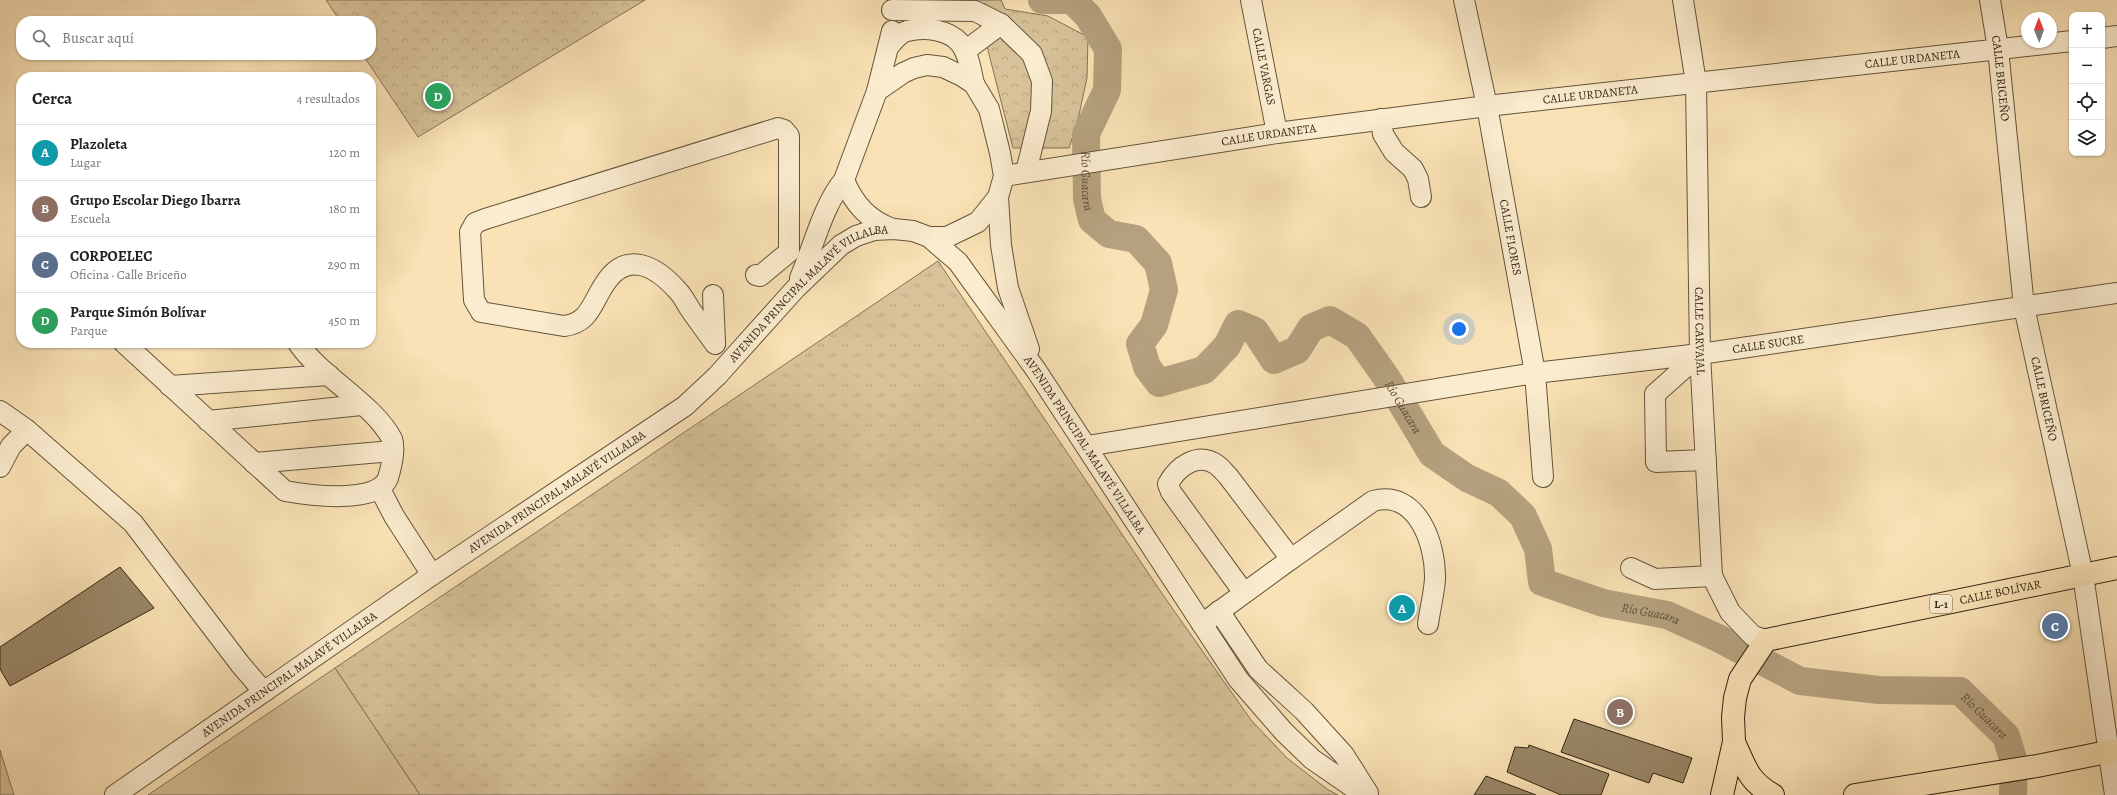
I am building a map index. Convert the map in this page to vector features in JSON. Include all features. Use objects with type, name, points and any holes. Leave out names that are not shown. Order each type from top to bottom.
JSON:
[{"type":"main road","name":"CALLE BOLÍVAR","points":[[1762,645],[2117,568]]},
{"type":"main road","points":[[1722,795],[1734,742],[1732,717],[1740,679],[1762,645]]},
{"type":"main road","points":[[1734,742],[1749,774],[1758,786],[1774,795]]},
{"type":"main road","points":[[1855,795],[2037,766],[2112,751]]},
{"type":"street","name":"CALLE VARGAS","points":[[1252,0],[1277,133]]},
{"type":"street","name":"CALLE FLORES","points":[[1464,0],[1487,106],[1535,373],[1543,477]]},
{"type":"street","name":"CALLE CARVAJAL","points":[[1683,0],[1696,83],[1700,354],[1712,576],[1730,612],[1762,645]]},
{"type":"street","name":"CALLE BRICEÑO","points":[[1990,0],[1998,49],[2024,307],[2083,575],[2112,751],[2115,795]]},
{"type":"street","points":[[796,288],[838,187],[844,180],[877,91],[890,44],[893,26],[890,5],[975,11],[1001,24],[1032,54],[1042,81],[1042,111],[1031,171]]},
{"type":"street","points":[[965,51],[1001,24]]},
{"type":"street","points":[[890,44],[897,36],[906,31],[924,29],[939,31],[949,35],[959,42],[965,51],[974,84],[989,109],[1004,176],[998,197],[1001,244],[1008,288],[1036,370]]},
{"type":"street","points":[[2105,38],[2117,36]]},
{"type":"street","name":"CALLE URDANETA","points":[[1004,176],[1277,133],[1381,119],[2069,41]]},
{"type":"street","points":[[877,91],[903,73],[914,68],[927,65],[943,67],[962,76],[974,84]]},
{"type":"street","points":[[1381,119],[1383,134],[1394,152],[1413,169],[1418,178],[1421,197]]},
{"type":"street","points":[[715,344],[679,292],[660,273],[642,265],[632,263],[620,269],[604,283],[584,319],[574,325],[564,326],[481,312],[474,300],[470,232],[475,223],[485,218],[778,128],[784,130],[789,136],[789,252],[760,276],[756,275]]},
{"type":"street","points":[[844,180],[850,192],[869,217],[894,229]]},
{"type":"street","points":[[929,237],[947,237],[978,222],[998,197]]},
{"type":"street","name":"AVENIDA PRINCIPAL MALAVÉ VILLALBA","points":[[115,795],[432,574],[685,406],[717,376],[796,288],[840,245],[856,236],[874,230],[894,229],[913,232],[929,237],[958,262],[1036,370],[1238,679],[1284,732],[1312,759],[1364,795]]},
{"type":"street","name":"CALLE SUCRE","points":[[1087,446],[1347,405],[1420,391],[1535,373],[1700,354],[2117,293]]},
{"type":"street","points":[[713,296],[717,376]]},
{"type":"street","points":[[133,348],[170,386],[285,491],[318,497],[349,496],[380,489],[386,481],[392,466],[392,440],[379,420],[329,375],[303,348]]},
{"type":"street","points":[[1700,354],[1654,394],[1656,462],[1706,460]]},
{"type":"street","points":[[170,386],[329,375]]},
{"type":"street","points":[[208,421],[361,404]]},
{"type":"street","points":[[0,411],[27,430],[133,523],[240,664],[264,692]]},
{"type":"street","points":[[0,467],[11,446],[27,430]]},
{"type":"street","points":[[254,463],[392,451]]},
{"type":"street","points":[[1244,593],[1170,492],[1168,484],[1174,472],[1194,460],[1204,460],[1216,464],[1228,476],[1291,558]]},
{"type":"street","points":[[380,489],[394,516],[432,574]]},
{"type":"street","points":[[1202,624],[1291,558],[1374,501],[1382,499],[1398,501],[1410,507],[1420,519],[1433,548],[1435,579],[1428,624]]},
{"type":"street","points":[[1631,568],[1655,579],[1712,576]]},
{"type":"street","points":[[1219,611],[1258,669],[1304,711],[1344,755],[1369,795]]},
{"type":"green space","points":[[326,0],[645,0],[418,137],[376,74],[376,72],[374,72],[366,60],[376,60],[376,16],[337,16]]},
{"type":"green space","points":[[949,0],[1001,0],[1005,9],[1048,16],[1088,37],[1087,78],[1077,124],[1069,148],[1013,148],[982,27]]},
{"type":"green space","points":[[938,261],[1163,595],[1251,720],[1287,758],[1327,789],[1338,795],[420,795],[335,668]]},
{"type":"green space","points":[[335,668],[420,795],[148,795]]},
{"type":"green space","points":[[0,750],[14,795],[0,795]]},
{"type":"building","points":[[120,567],[154,608],[10,686],[0,669],[0,647]]},
{"type":"building","points":[[1574,719],[1692,758],[1683,783],[1653,773],[1649,783],[1561,752]]},
{"type":"building","points":[[1529,745],[1609,774],[1601,795],[1561,795],[1507,772],[1515,747],[1528,748]]},
{"type":"building","points":[[1486,776],[1536,795],[1474,795]]},
{"type":"waterway","name":"Río Guacara","points":[[1042,0],[1072,0]]},
{"type":"waterway","name":"Río Guacara","points":[[1072,0],[1088,16],[1108,49],[1107,90],[1086,134],[1087,199],[1092,220],[1109,234],[1136,239],[1158,263],[1164,290],[1154,325],[1140,344],[1147,367],[1159,383],[1204,370],[1227,346],[1238,324],[1255,331],[1274,360],[1297,350],[1311,328],[1330,320],[1357,336],[1386,377],[1432,454],[1467,478],[1499,493],[1523,516],[1538,549],[1542,582],[1603,603],[1667,615],[1718,638],[1800,681],[1879,690],[1960,691],[2006,736],[2014,762],[2013,795]]},
{"type":"place","name":"Parque Simón Bolívar","points":[[438,96]]},
{"type":"place","name":"Plazoleta","points":[[1402,608]]},
{"type":"place","name":"CORPOELEC","points":[[2055,626]]},
{"type":"place","name":"Grupo Escolar Diego Ibarra","points":[[1620,712]]}]
